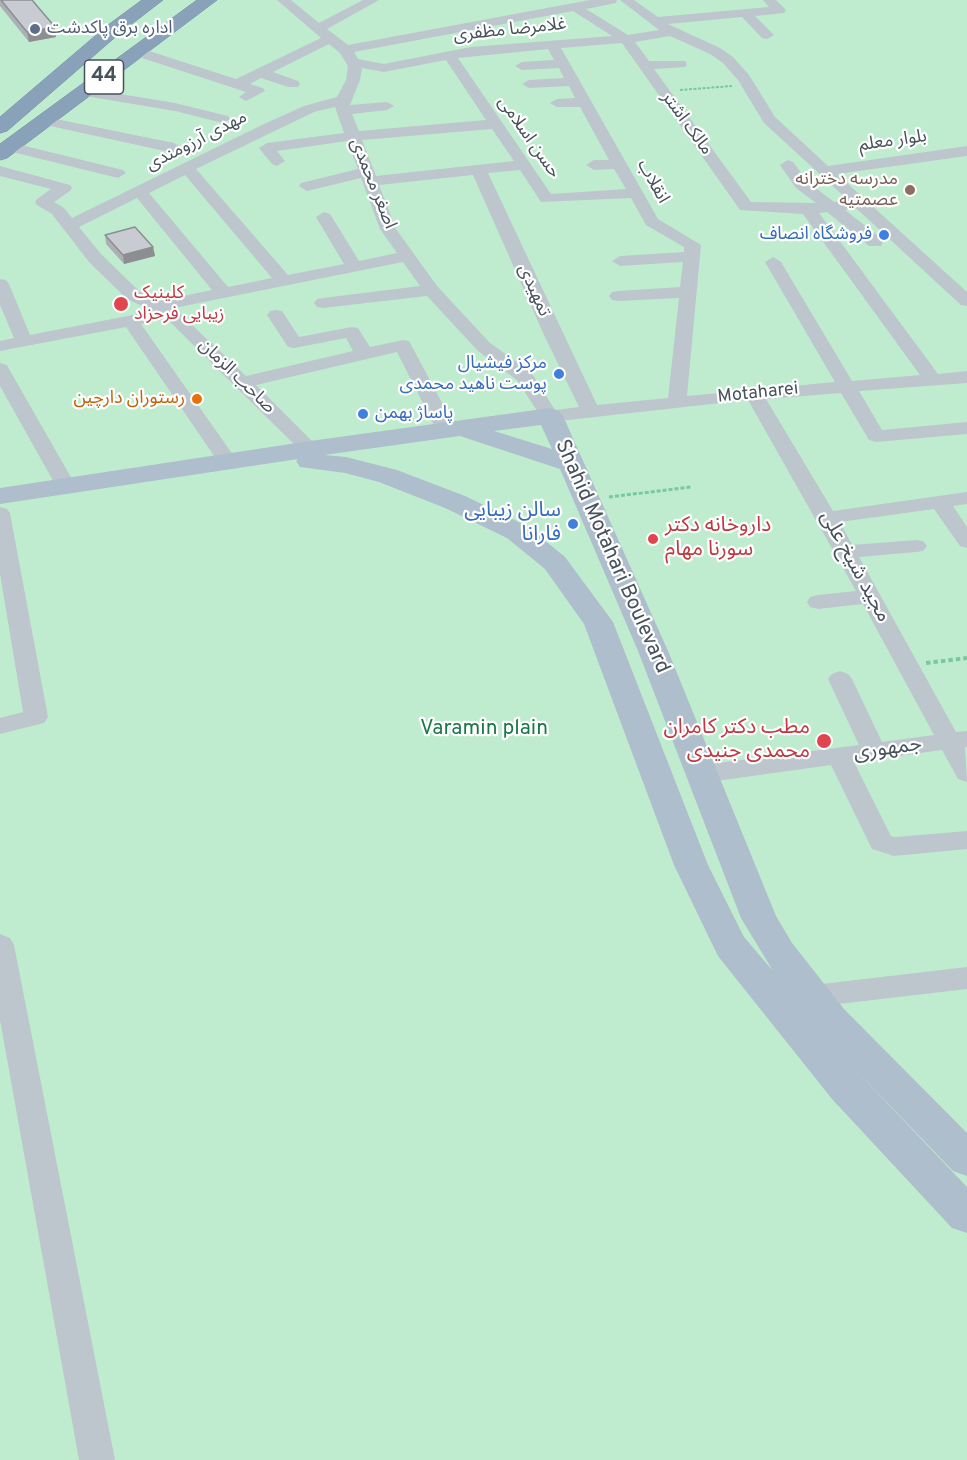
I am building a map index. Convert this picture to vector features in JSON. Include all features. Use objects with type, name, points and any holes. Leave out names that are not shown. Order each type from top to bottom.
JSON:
[{"type":"highway","name":"44","points":[[0,127],[114,29],[154,0]]},
{"type":"highway","points":[[163,0],[157,4],[157,7],[170,10],[183,7],[192,0]]},
{"type":"highway","name":"44","points":[[5,151],[208,0]]},
{"type":"highway","points":[[114,29],[146,24],[158,32],[156,38]]},
{"type":"main road","name":"Shahid Motahari Boulevard","points":[[0,496],[310,449],[550,416],[653,651],[759,918],[779,953],[831,1020],[967,1159]]},
{"type":"main road","points":[[455,430],[569,463]]},
{"type":"main road","points":[[371,442],[367,455],[376,468],[388,476]]},
{"type":"main road","name":"Shahid Motahari Boulevard","points":[[0,506],[308,461],[346,465],[388,476],[455,502],[517,532],[555,562],[604,635],[691,865],[731,946],[846,1088],[967,1215]]},
{"type":"main road","points":[[555,562],[570,570],[617,572]]},
{"type":"main road","points":[[576,591],[587,579],[617,572]]},
{"type":"street","points":[[319,28],[373,0]]},
{"type":"street","points":[[349,56],[525,16],[611,0]]},
{"type":"street","points":[[626,0],[671,32],[715,51],[728,60],[748,85],[769,120],[967,302]]},
{"type":"street","points":[[655,21],[779,10],[769,0]]},
{"type":"street","points":[[288,1],[331,38],[349,56],[355,66],[353,80],[343,105]]},
{"type":"street","points":[[511,5],[525,16]]},
{"type":"street","name":"مالک اشتر","points":[[574,7],[626,39],[746,207],[808,209],[861,204]]},
{"type":"street","points":[[745,13],[767,35]]},
{"type":"street","name":"غلامرضا مظفری","points":[[349,56],[384,68],[471,51],[626,39],[671,32]]},
{"type":"street","points":[[138,52],[243,90],[261,73],[331,38]]},
{"type":"street","name":"انقلاب","points":[[552,44],[652,222],[693,245],[692,256]]},
{"type":"street","points":[[269,55],[286,60]]},
{"type":"street","name":"حسن اسلامی","points":[[449,55],[547,199],[636,193]]},
{"type":"street","points":[[522,66],[565,64]]},
{"type":"street","points":[[644,65],[681,64]]},
{"type":"street","points":[[261,73],[292,84]]},
{"type":"street","points":[[529,84],[574,82]]},
{"type":"street","points":[[84,92],[176,107],[223,119]]},
{"type":"street","points":[[557,103],[585,102]]},
{"type":"street","name":"مهدی آرزومندی","points":[[71,225],[299,113],[343,105],[387,106]]},
{"type":"street","name":"اصغر محمدی","points":[[343,105],[388,229],[431,290],[484,347],[524,376],[550,416]]},
{"type":"street","points":[[45,121],[174,148]]},
{"type":"street","points":[[277,161],[267,148],[353,136],[494,124]]},
{"type":"street","points":[[586,139],[606,139]]},
{"type":"street","points":[[704,149],[728,147]]},
{"type":"street","points":[[5,151],[118,173]]},
{"type":"street","name":"بلوار معلم","points":[[831,177],[967,151]]},
{"type":"street","name":"بلوار معلم","points":[[831,177],[967,163]]},
{"type":"street","points":[[594,165],[620,164]]},
{"type":"street","points":[[308,186],[368,176],[523,165]]},
{"type":"street","points":[[788,165],[802,185],[875,242]]},
{"type":"street","points":[[188,169],[283,280]]},
{"type":"street","name":"تمهیدی","points":[[478,169],[553,336],[590,411]]},
{"type":"street","name":"صاحب الزمان","points":[[0,171],[64,188],[43,202],[58,211],[95,258],[133,295],[164,309],[310,449]]},
{"type":"street","points":[[140,192],[222,291]]},
{"type":"street","points":[[808,209],[933,380]]},
{"type":"street","points":[[324,216],[354,266]]},
{"type":"street","points":[[0,346],[131,322],[222,291],[407,256]]},
{"type":"street","points":[[620,261],[692,256],[677,403]]},
{"type":"street","points":[[773,262],[876,436],[967,428]]},
{"type":"street","points":[[0,284],[24,341]]},
{"type":"street","points":[[323,303],[431,290]]},
{"type":"street","points":[[618,296],[688,292]]},
{"type":"street","points":[[276,315],[294,343],[352,332],[364,354]]},
{"type":"street","points":[[131,322],[206,426],[228,462]]},
{"type":"street","points":[[242,383],[403,345],[455,430]]},
{"type":"street","points":[[0,369],[66,486]]},
{"type":"street","name":"Motaharei","points":[[550,416],[754,394],[967,377]]},
{"type":"street","name":"مجید شیخ علی","points":[[754,394],[827,518],[908,664],[958,740],[967,773]]},
{"type":"street","points":[[827,518],[967,498]]},
{"type":"street","points":[[940,502],[967,542]]},
{"type":"street","points":[[0,513],[36,717],[0,726]]},
{"type":"street","points":[[845,552],[916,546]]},
{"type":"street","points":[[818,602],[870,597]]},
{"type":"street","points":[[840,680],[875,752]]},
{"type":"street","name":"جمهوری","points":[[702,774],[958,740]]},
{"type":"street","points":[[839,757],[881,842],[894,847],[967,840]]},
{"type":"street","points":[[0,945],[97,1460]]},
{"type":"street","points":[[813,996],[967,978]]},
{"type":"path","points":[[663,92],[748,85]]},
{"type":"path","points":[[587,499],[691,487]]},
{"type":"path","points":[[908,664],[967,658]]},
{"type":"green space","name":"Varamin plain","points":[[0,0],[967,0],[967,1460],[0,1460]]},
{"type":"building","points":[[1,0],[32,0],[55,27],[27,32]]},
{"type":"building","points":[[135,227],[153,247],[123,255],[105,235]]},
{"type":"place","name":"اداره برق پاکدشت","points":[[35,29]]},
{"type":"place","name":"مدرسه دخترانه عصمتیه","points":[[910,190]]},
{"type":"place","name":"فروشگاه انصاف","points":[[884,235]]},
{"type":"place","name":"کلینیک زیبایی فرحزاد","points":[[121,304]]},
{"type":"place","name":"مرکز فیشیال پوست ناهید محمدی","points":[[559,374]]},
{"type":"place","name":"رستوران دارچین","points":[[197,399]]},
{"type":"place","name":"پاساژ بهمن","points":[[363,414]]},
{"type":"place","name":"سالن زیبایی فارانا","points":[[573,524]]},
{"type":"place","name":"داروخانه دکتر سورنا مهام","points":[[653,539]]},
{"type":"place","name":"مطب دکتر کامران محمدی جنیدی","points":[[824,741]]}]
